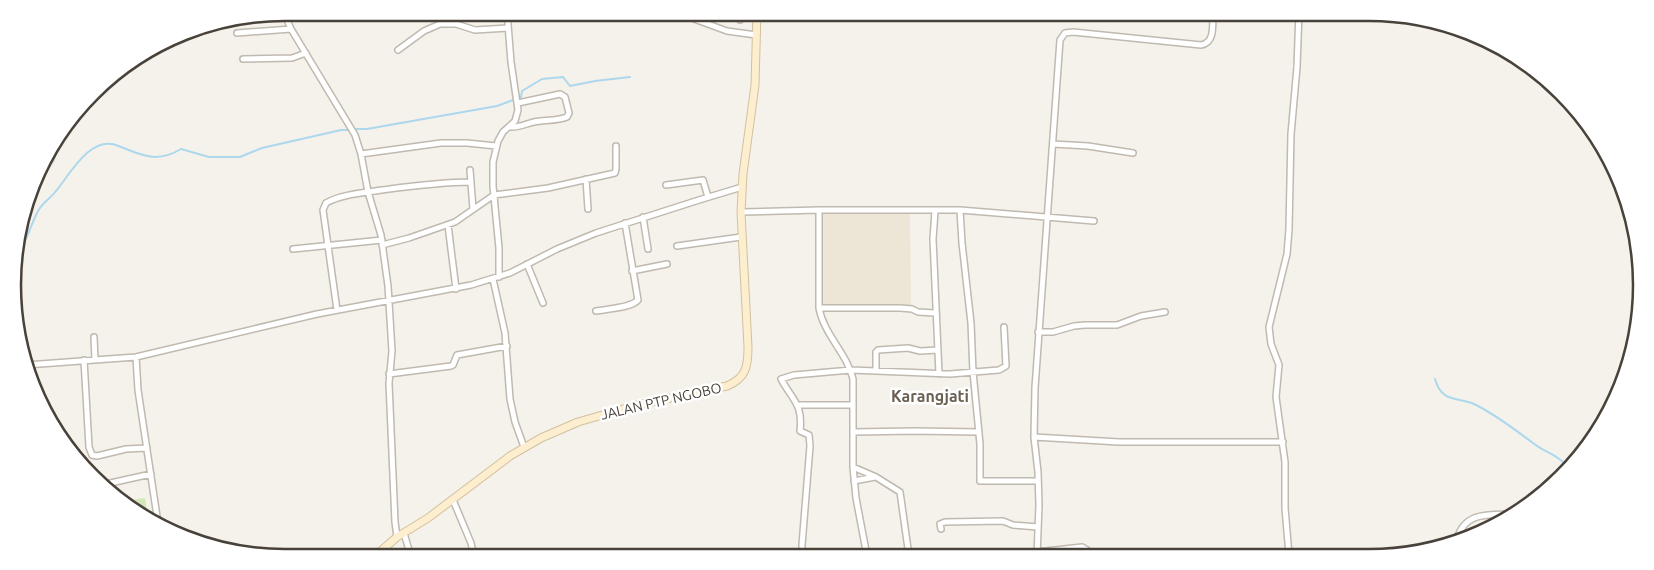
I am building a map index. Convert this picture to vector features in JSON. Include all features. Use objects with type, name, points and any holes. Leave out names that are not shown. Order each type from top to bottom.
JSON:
[{"type":"main road","name":"JALAN PTP NGOBO","points":[[383,549],[400,535],[428,518],[524,447],[553,432],[588,419],[637,405],[721,388],[731,385],[740,379],[747,366],[748,348],[741,238],[742,187],[756,85],[757,21]]},
{"type":"street","points":[[288,21],[355,135],[382,242],[392,351],[389,374],[394,512],[400,535],[407,549]]},
{"type":"street","points":[[500,277],[492,168],[500,136],[517,118],[518,110],[508,21]]},
{"type":"street","points":[[700,21],[727,31],[756,35]]},
{"type":"street","points":[[1037,549],[1038,481],[1034,438],[1035,388],[1060,40],[1062,36],[1073,32],[1201,45],[1206,44],[1211,39],[1212,21]]},
{"type":"street","points":[[1289,549],[1283,442],[1276,397],[1279,365],[1271,344],[1269,327],[1287,254],[1292,109],[1297,67],[1299,21]]},
{"type":"street","points":[[398,50],[424,31],[440,24],[456,24],[475,30],[508,28]]},
{"type":"street","points":[[237,33],[291,29]]},
{"type":"street","points":[[243,59],[292,58],[306,53]]},
{"type":"street","points":[[509,127],[561,119],[567,117],[569,113],[565,97],[560,94],[517,102]]},
{"type":"street","points":[[361,154],[441,143],[496,146]]},
{"type":"street","points":[[1053,144],[1088,146],[1133,153]]},
{"type":"street","points":[[292,249],[409,238],[455,222],[494,195],[548,188],[615,173],[616,146]]},
{"type":"street","points":[[470,170],[473,209]]},
{"type":"street","points":[[586,179],[588,209]]},
{"type":"street","points":[[666,185],[703,180],[708,197]]},
{"type":"street","points":[[337,310],[323,210],[324,205],[328,201],[368,192],[444,183],[471,182]]},
{"type":"street","points":[[33,364],[136,357],[337,310],[456,289],[500,277],[568,244],[625,223],[742,187]]},
{"type":"street","points":[[819,210],[819,308],[823,324],[851,370],[853,379],[854,481],[866,549]]},
{"type":"street","points":[[934,210],[935,313],[939,374]]},
{"type":"street","points":[[960,210],[971,323],[980,482],[1038,481]]},
{"type":"street","points":[[741,212],[960,210],[1094,221]]},
{"type":"street","points":[[644,217],[648,249]]},
{"type":"street","points":[[596,311],[635,303],[638,300],[625,223]]},
{"type":"street","points":[[448,225],[456,289]]},
{"type":"street","points":[[677,246],[741,238]]},
{"type":"street","points":[[527,264],[543,304]]},
{"type":"street","points":[[632,271],[667,264]]},
{"type":"street","points":[[493,279],[503,319],[510,393],[524,447]]},
{"type":"street","points":[[819,308],[912,308],[918,312],[935,313]]},
{"type":"street","points":[[1038,332],[1054,332],[1085,325],[1117,325],[1141,316],[1165,312]]},
{"type":"street","points":[[802,549],[810,438],[807,433],[800,431],[801,416],[798,406],[781,379],[794,375],[851,370],[939,374],[994,371],[1006,366],[1004,327]]},
{"type":"street","points":[[94,337],[95,360]]},
{"type":"street","points":[[389,374],[451,366],[454,364],[457,355],[507,346]]},
{"type":"street","points":[[876,371],[876,352],[878,350],[908,348],[920,351],[938,350]]},
{"type":"street","points":[[136,357],[138,390],[157,515]]},
{"type":"street","points":[[84,360],[90,452],[92,455],[97,456],[126,449],[147,448]]},
{"type":"street","points":[[798,406],[853,405]]},
{"type":"street","points":[[853,432],[915,430],[978,432]]},
{"type":"street","points":[[1034,438],[1120,442],[1283,442]]},
{"type":"street","points":[[853,467],[876,477],[900,492],[908,549]]},
{"type":"street","points":[[111,483],[151,474]]},
{"type":"street","points":[[854,481],[876,477]]},
{"type":"street","points":[[453,500],[472,549]]},
{"type":"street","points":[[1460,533],[1463,526],[1470,519],[1485,515],[1498,515]]},
{"type":"street","points":[[940,530],[940,524],[944,522],[1003,520],[1013,525],[1038,527]]},
{"type":"street","points":[[1067,549],[1082,547],[1085,549]]},
{"type":"shaded area","points":[[56,154],[55,162],[46,173]]},
{"type":"shaded area","points":[[821,214],[910,214],[911,306],[820,307]]},
{"type":"green space","points":[[145,498],[147,509],[138,504],[132,500]]},
{"type":"waterway","points":[[354,129],[367,129],[497,106],[521,97],[522,91],[542,79],[563,77],[570,86],[630,77]]},
{"type":"waterway","points":[[25,240],[40,208],[54,194],[82,158],[98,146],[116,145],[141,155],[156,157],[172,154],[181,149],[209,157],[240,157],[262,148],[341,130],[349,130]]},
{"type":"waterway","points":[[1435,379],[1437,386],[1445,395],[1471,403],[1489,412],[1563,463]]},
{"type":"district","name":"Karangjati","points":[[930,396]]}]
